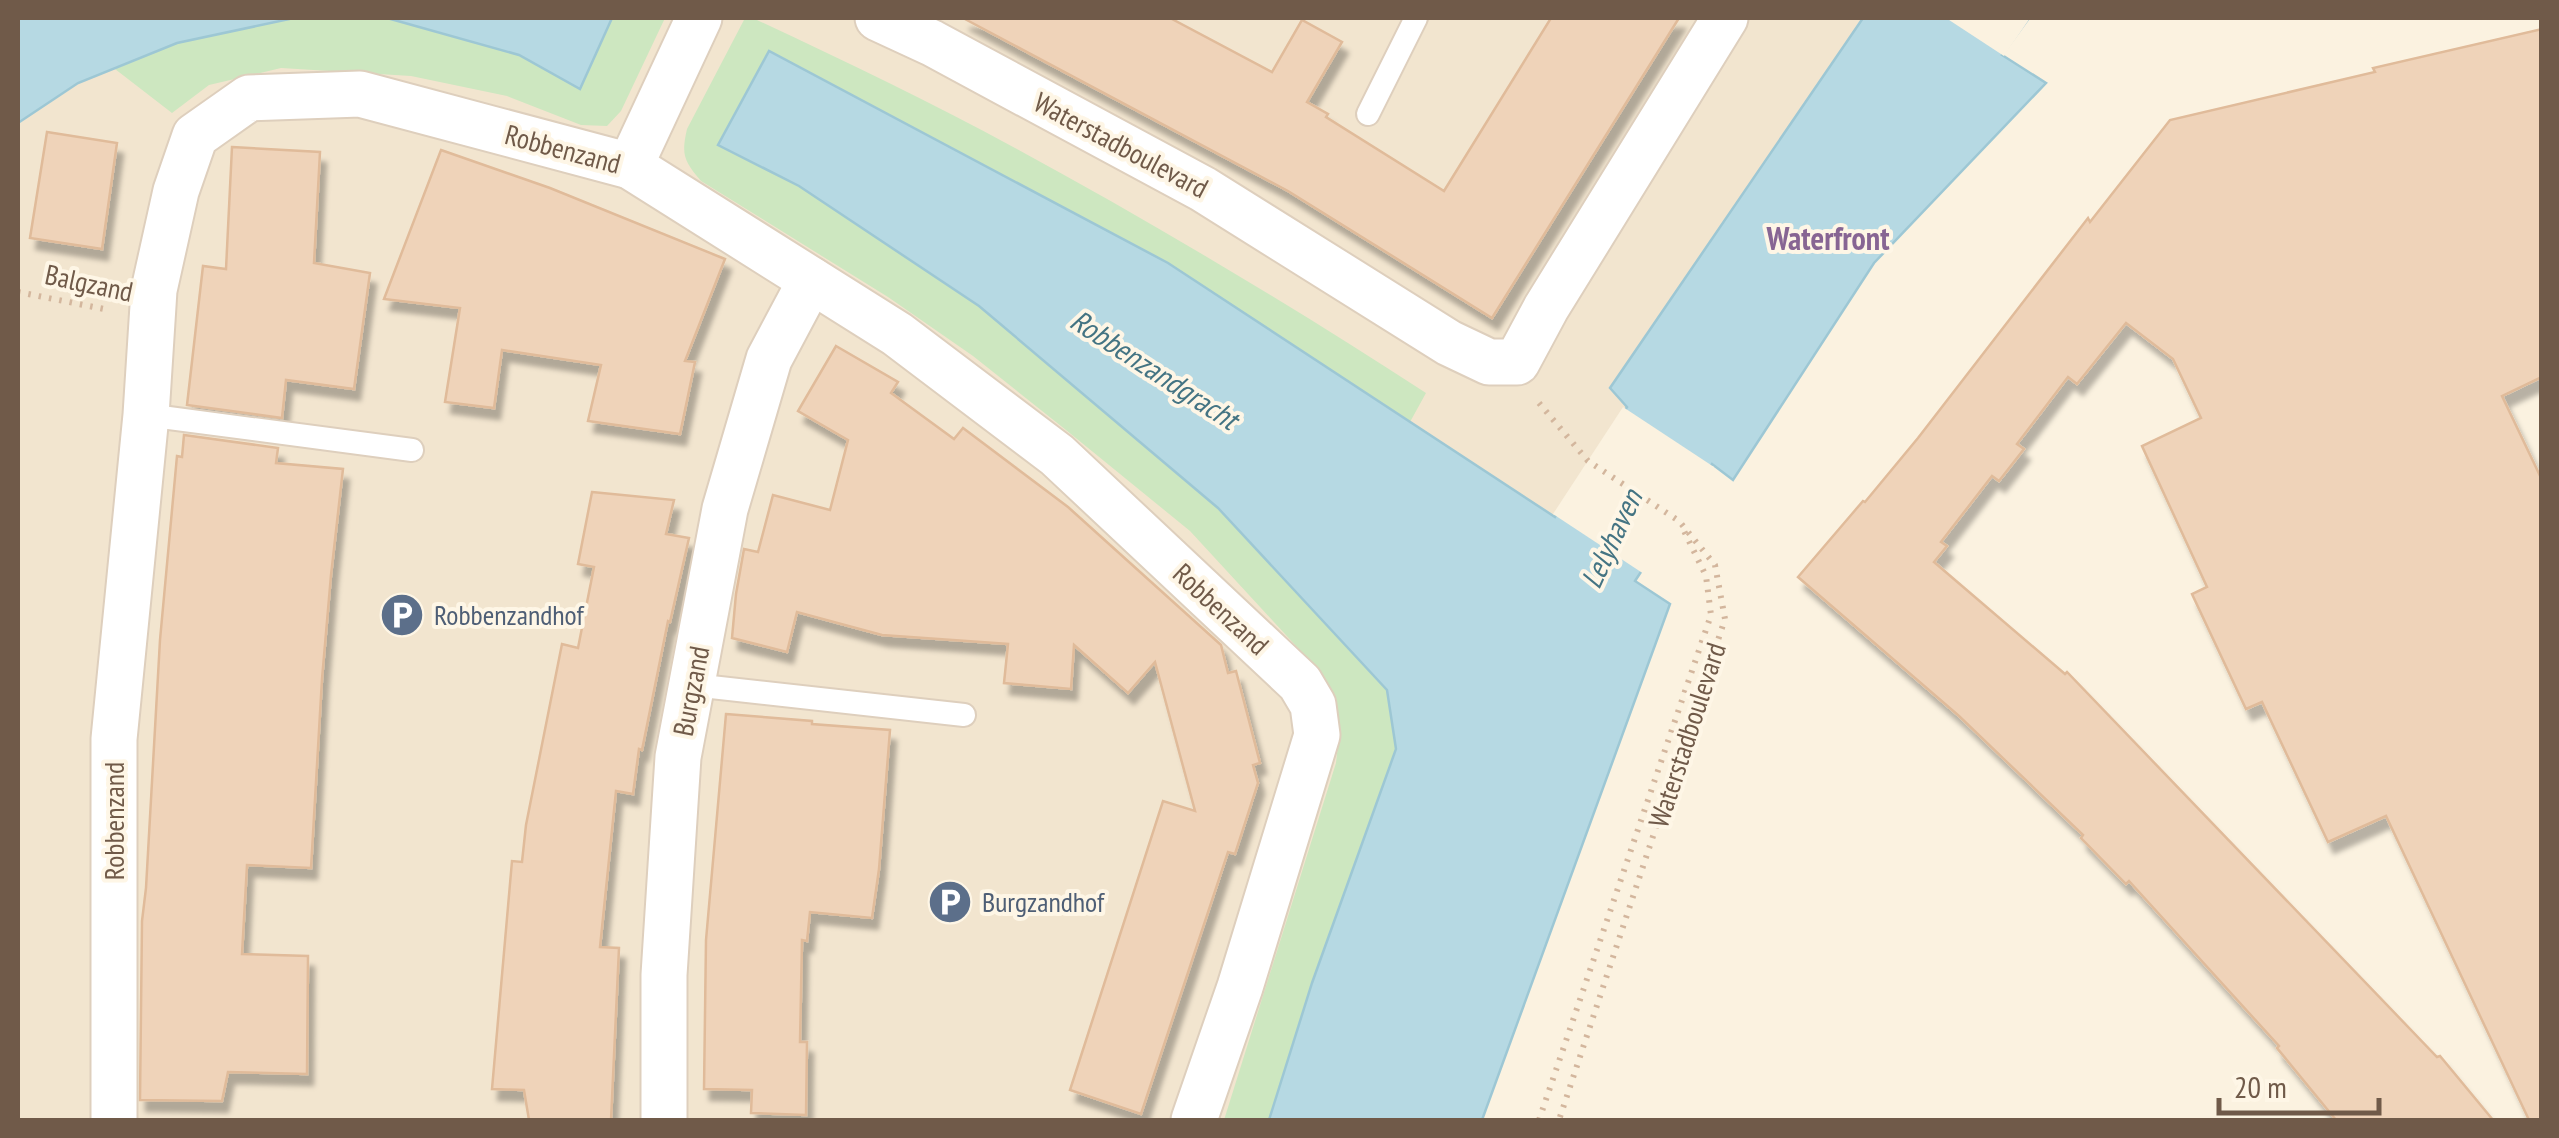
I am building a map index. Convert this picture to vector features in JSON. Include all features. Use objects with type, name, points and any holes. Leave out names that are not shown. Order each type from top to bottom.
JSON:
[{"type":"street","points":[[630,166],[699,18]]},
{"type":"street","name":"Waterstadboulevard","points":[[878,18],[1204,188],[1462,350],[1489,362],[1517,362]]},
{"type":"street","points":[[1517,362],[1555,293],[1725,18]]},
{"type":"street","name":"Robbenzand","points":[[114,1120],[114,738],[146,414],[154,290],[176,192],[194,136],[249,98],[360,94],[630,166],[897,334],[1057,455],[1300,684],[1313,705],[1317,735],[1240,987],[1194,1120]]},
{"type":"street","name":"Burgzand","points":[[664,1120],[664,975],[678,757],[725,509],[769,359],[811,280]]},
{"type":"lane","points":[[1368,114],[1416,18]]},
{"type":"lane","points":[[146,414],[412,450]]},
{"type":"lane","points":[[693,685],[964,715]]},
{"type":"path","name":"Balgzand","points":[[18,292],[152,319]]},
{"type":"path","name":"Waterstadboulevard","points":[[1517,362],[1538,402],[1588,461],[1679,521],[1715,565],[1725,619],[1559,1120]]},
{"type":"path","points":[[1539,1120],[1710,614],[1706,576],[1679,521]]},
{"type":"shaded area","points":[[18,18],[1915,18],[1334,1120],[18,1120]]},
{"type":"green space","points":[[294,18],[387,18],[519,55],[580,89],[612,18],[665,18],[621,111],[607,126],[581,125],[507,96],[411,76],[281,68],[209,85],[172,113],[115,69],[177,43]]},
{"type":"green space","points":[[745,18],[757,20],[887,82],[1067,177],[1223,266],[1426,393],[1410,422],[1168,263],[769,51],[718,144],[799,186],[979,306],[1218,508],[1387,690],[1396,749],[1312,983],[1269,1120],[1224,1120],[1336,763],[1338,716],[1327,685],[1320,672],[1190,531],[1066,430],[973,356],[888,297],[701,181],[685,157],[687,129]]},
{"type":"water","points":[[18,18],[294,18],[177,43],[78,83],[18,123]]},
{"type":"water","points":[[387,18],[612,18],[580,89],[519,55]]},
{"type":"water","points":[[1863,18],[2029,18],[2002,55],[2046,83],[1874,263],[1733,480],[1712,464],[1635,581],[1670,604],[1482,1120],[1269,1120],[1312,983],[1396,749],[1387,690],[1218,508],[979,306],[799,186],[718,145],[769,51],[1168,263],[1555,517],[1627,407],[1610,388]]},
{"type":"pier","points":[[1946,18],[2030,18],[2004,56]]},
{"type":"pier","points":[[1623,407],[1714,467],[1644,574],[1553,514]]},
{"type":"building","points":[[963,18],[1170,18],[1272,72],[1302,20],[1342,42],[1307,102],[1444,191],[1551,18],[1679,18],[1492,318],[1288,191]]},
{"type":"building","points":[[2542,29],[2542,377],[2502,396],[2542,480],[2542,1120],[2529,1120],[2386,816],[2328,842],[2262,702],[2246,709],[2192,594],[2207,587],[2142,446],[2201,418],[2173,359],[2126,323],[2077,384],[2068,377],[2017,444],[2024,449],[1999,481],[1992,476],[1941,542],[1947,546],[1934,562],[2067,672],[2440,1056],[2493,1120],[2336,1120],[2279,1046],[2129,881],[2126,884],[2081,838],[2083,835],[1959,716],[1798,577],[1918,438],[2088,218],[2090,222],[2170,120]]},
{"type":"building","points":[[47,132],[117,143],[102,249],[30,238]]},
{"type":"building","points":[[232,147],[320,152],[314,263],[370,273],[354,389],[286,380],[282,418],[187,405],[203,266],[226,269]]},
{"type":"building","points":[[441,150],[550,188],[725,259],[685,361],[695,362],[680,434],[588,421],[601,365],[502,350],[494,408],[445,402],[460,308],[384,299]]},
{"type":"building","points":[[836,346],[898,382],[891,393],[954,439],[963,428],[1068,507],[1221,645],[1228,673],[1236,671],[1260,763],[1253,765],[1258,783],[1235,854],[1228,852],[1141,1114],[1070,1090],[1163,801],[1195,811],[1155,662],[1128,693],[1074,645],[1071,689],[1004,683],[1008,644],[882,635],[797,612],[787,652],[732,638],[744,549],[758,552],[773,495],[830,510],[848,440],[798,411]]},
{"type":"building","points":[[184,435],[278,448],[276,463],[343,469],[322,679],[311,868],[247,865],[242,954],[308,956],[307,1074],[228,1072],[222,1101],[140,1100],[142,921],[160,640],[177,456],[182,457]]},
{"type":"building","points":[[592,492],[674,500],[666,534],[689,538],[642,750],[639,749],[633,794],[616,791],[600,947],[619,948],[611,1120],[529,1120],[524,1090],[492,1089],[512,861],[522,862],[562,644],[578,648],[594,567],[578,564]]},
{"type":"building","points":[[726,714],[890,730],[872,918],[810,912],[807,941],[802,940],[800,1042],[807,1042],[806,1115],[751,1113],[752,1090],[704,1089],[706,940]]},
{"type":"place","name":"Robbenzandhof","points":[[402,615]]},
{"type":"place","name":"Burgzandhof","points":[[950,902]]},
{"type":"district","name":"Waterfront","points":[[1828,239]]},
{"type":"water label","name":"Robbenzandgracht","points":[[1154,370]]},
{"type":"water label","name":"Lelyhaven","points":[[1612,539]]}]
